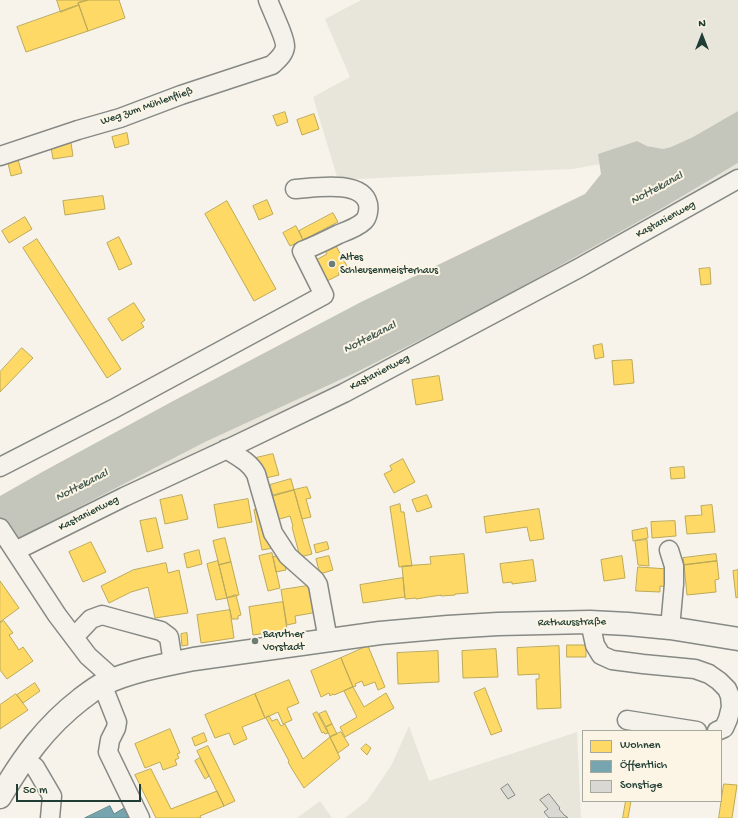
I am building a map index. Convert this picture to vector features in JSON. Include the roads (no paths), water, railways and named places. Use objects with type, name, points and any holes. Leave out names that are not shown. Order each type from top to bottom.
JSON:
[{"type":"main road","name":"Rathausstraße","points":[[328,640],[404,630],[492,624],[590,622],[670,628],[738,639]]},
{"type":"main road","points":[[0,797],[23,760],[51,725],[67,709],[107,682],[173,663],[194,659],[328,640]]},
{"type":"street","name":"Weg zum Mühlenfließ","points":[[0,156],[78,130],[120,118],[181,95],[272,65],[281,57],[285,48],[282,34],[268,0]]},
{"type":"street","name":"Kastanienweg","points":[[13,547],[226,450],[357,385],[579,268],[738,179]]},
{"type":"street","points":[[0,467],[115,408],[324,295],[302,251],[352,229],[364,221],[368,211],[368,203],[364,195],[355,190],[341,186],[295,189]]},
{"type":"street","points":[[226,450],[241,458],[253,469],[256,474],[273,532],[288,556],[315,580],[318,585],[328,640]]},
{"type":"street","points":[[0,528],[57,615],[88,656],[107,673],[107,682],[117,722],[116,728],[110,740],[108,752],[140,818]]},
{"type":"street","points":[[669,550],[674,566],[670,628]]},
{"type":"street","points":[[74,637],[91,619],[102,615],[161,631],[169,637],[173,663]]},
{"type":"street","points":[[590,622],[595,645],[601,655],[607,658],[643,664],[695,669],[709,674],[719,681],[727,689],[730,696],[731,707],[728,720],[724,728],[719,730]]},
{"type":"street","points":[[627,720],[691,730]]},
{"type":"street","points":[[23,760],[35,767],[52,796],[50,818]]},
{"type":"water","name":"Nottekanal","points":[[738,111],[738,163],[666,206],[499,300],[355,373],[205,442],[0,548],[0,496],[175,400],[361,302],[585,194],[601,174],[598,154],[637,141],[647,146],[663,149],[671,147],[693,137]]},
{"type":"place","name":"Altes Schleusenmeisterhaus","points":[[332,264]]},
{"type":"place","name":"Baruther Vorstadt","points":[[255,641]]}]
